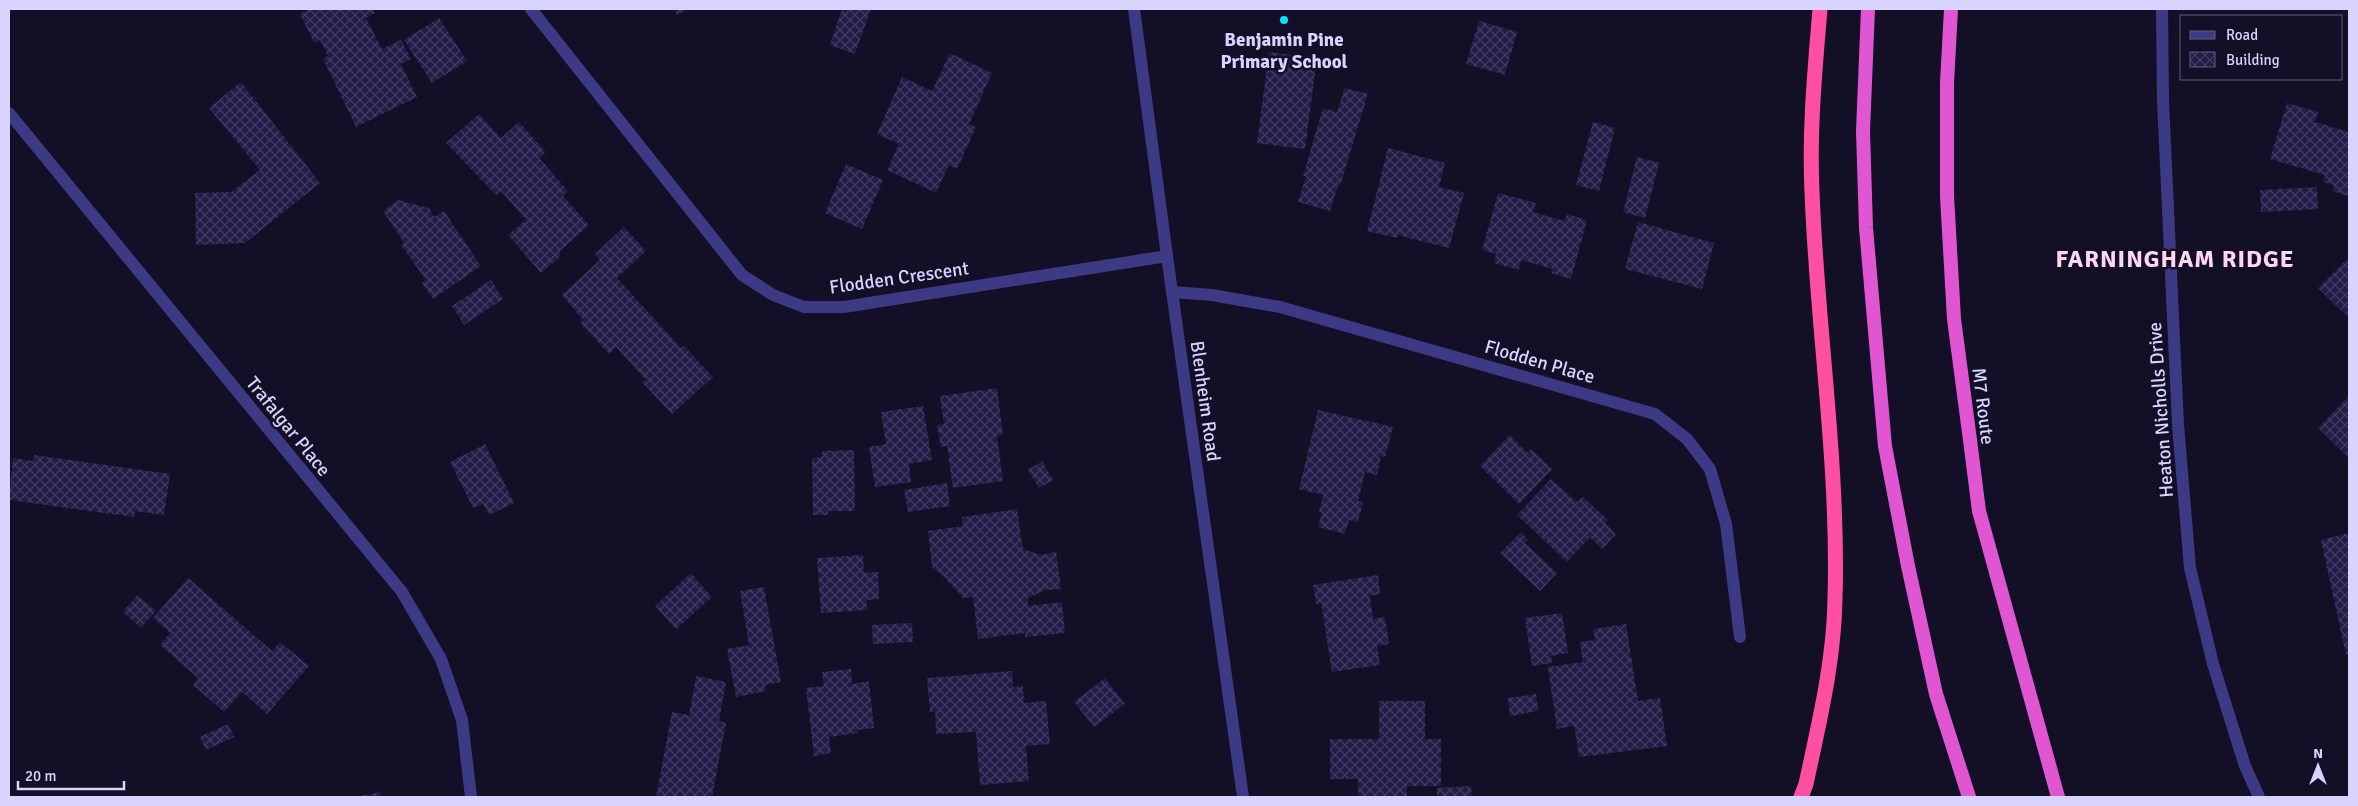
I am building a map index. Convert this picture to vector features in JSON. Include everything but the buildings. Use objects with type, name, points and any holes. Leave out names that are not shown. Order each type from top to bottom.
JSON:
[{"type":"highway","points":[[1801,797],[1806,784],[1829,670],[1835,600],[1834,504],[1812,191],[1815,72],[1820,9]]},
{"type":"highway","points":[[1868,9],[1863,131],[1866,228],[1885,446],[1908,566],[1936,694],[1969,797]]},
{"type":"highway","name":"M7 Route","points":[[1951,9],[1947,83],[1947,196],[1954,319],[1979,511],[2058,797]]},
{"type":"street","name":"Flodden Crescent","points":[[531,9],[742,274],[773,295],[804,306],[844,306],[1166,256]]},
{"type":"street","name":"Blenheim Road","points":[[1134,9],[1166,256],[1244,797]]},
{"type":"street","name":"Heaton Nicholls Drive","points":[[2162,9],[2163,100],[2177,395],[2190,568],[2213,664],[2245,766],[2259,797]]},
{"type":"street","name":"Trafalgar Place","points":[[9,113],[402,592],[442,659],[462,720],[471,797]]},
{"type":"street","name":"Flodden Place","points":[[1172,292],[1212,295],[1280,307],[1655,414],[1687,438],[1710,469],[1726,524],[1740,637]]},
{"type":"place","name":"Benjamin Pine Primary School","points":[[1284,20]]},
{"type":"district","name":"FARNINGHAM RIDGE","points":[[2175,259]]}]
